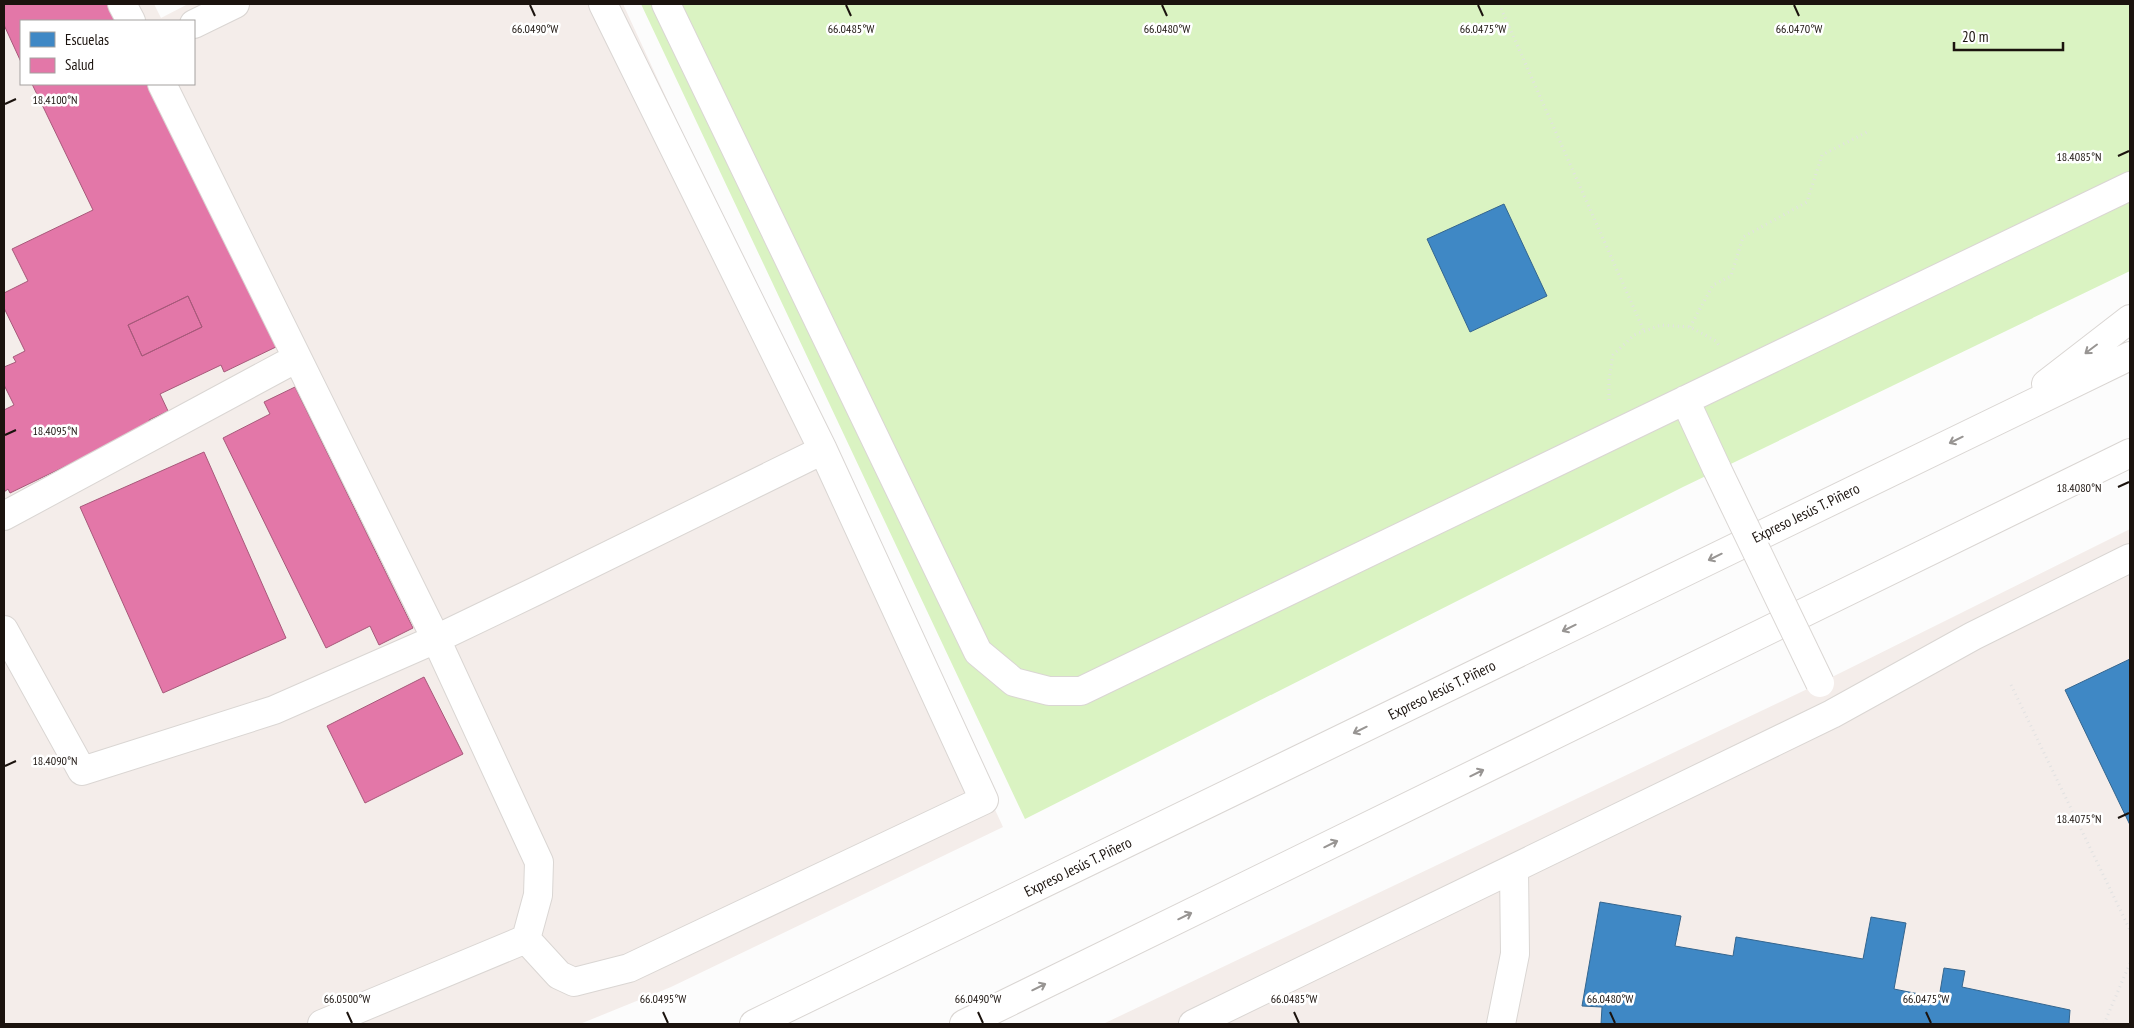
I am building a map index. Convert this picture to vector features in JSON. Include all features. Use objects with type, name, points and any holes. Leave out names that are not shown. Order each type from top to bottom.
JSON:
[{"type":"main road","points":[[122,4],[130,20]]},
{"type":"main road","points":[[195,24],[235,4]]},
{"type":"main road","points":[[526,939],[559,975],[574,982],[629,968],[984,800],[823,450],[602,4]]},
{"type":"main road","points":[[666,4],[978,652],[1014,682],[1049,691],[1081,691],[2130,186]]},
{"type":"main road","points":[[162,85],[436,638],[539,862],[538,895],[526,939]]},
{"type":"main road","points":[[2000,419],[2130,320]]},
{"type":"main road","name":"Expreso Jesús T. Piñero","points":[[754,1024],[2130,356]]},
{"type":"main road","points":[[4,516],[297,358]]},
{"type":"main road","points":[[1685,400],[1820,684],[1832,714]]},
{"type":"main road","points":[[4,630],[82,771],[274,710],[436,638],[823,450]]},
{"type":"main road","points":[[964,1024],[2130,453]]},
{"type":"main road","points":[[1192,1024],[1832,714],[1974,636],[2130,558]]},
{"type":"main road","points":[[1501,1024],[1515,954],[1514,869]]},
{"type":"main road","points":[[322,1024],[526,939]]},
{"type":"path","points":[[1499,4],[1644,331]]},
{"type":"path","points":[[1690,327],[1713,285],[1731,276],[1743,237],[1807,202],[1822,155],[1867,132]]},
{"type":"path","points":[[1616,432],[1609,404],[1609,379],[1613,355],[1634,336],[1644,331],[1661,325],[1690,327],[1716,341],[1739,374]]},
{"type":"path","points":[[2011,685],[2130,930]]},
{"type":"path","points":[[2104,1024],[2130,963]]},
{"type":"shaded area","points":[[4,4],[154,4],[161,18],[188,4],[623,4],[1003,827],[671,987],[580,1024],[4,1024]]},
{"type":"shaded area","points":[[2130,529],[2130,1024],[1103,1024],[1820,683]]},
{"type":"green space","points":[[641,4],[2130,4],[2130,271],[1683,487],[1025,819]]},
{"type":"building: Escuelas","points":[[1504,204],[1547,296],[1470,332],[1427,239]]},
{"type":"building: Escuelas","points":[[2130,659],[2130,825],[2065,690]]},
{"type":"building: Escuelas","points":[[1600,902],[1681,916],[1675,946],[1733,956],[1736,937],[1863,959],[1871,917],[1906,923],[1894,989],[1939,998],[1944,968],[1965,971],[1962,987],[2070,1010],[2069,1023],[2071,1024],[1601,1024],[1602,1007],[1582,1006]]},
{"type":"building: Salud","points":[[4,4],[113,4],[121,20],[20,20],[20,60],[4,25]]},
{"type":"building: Salud","points":[[32,85],[151,85],[278,346],[224,372],[221,365],[160,394],[168,411],[149,420],[151,425],[10,493],[8,489],[4,492],[4,410],[14,405],[4,385],[4,367],[16,362],[13,357],[25,351],[4,308],[4,293],[28,281],[12,249],[93,210]],"holes":[[[188,296],[202,327],[142,356],[128,325]]]},
{"type":"building: Salud","points":[[188,296],[202,327],[142,356],[128,325]]},
{"type":"building: Salud","points":[[295,387],[413,628],[379,645],[370,626],[326,648],[223,438],[270,414],[264,402]]},
{"type":"building: Salud","points":[[204,452],[286,638],[163,693],[80,507]]},
{"type":"building: Salud","points":[[424,677],[463,754],[365,803],[327,726]]}]
